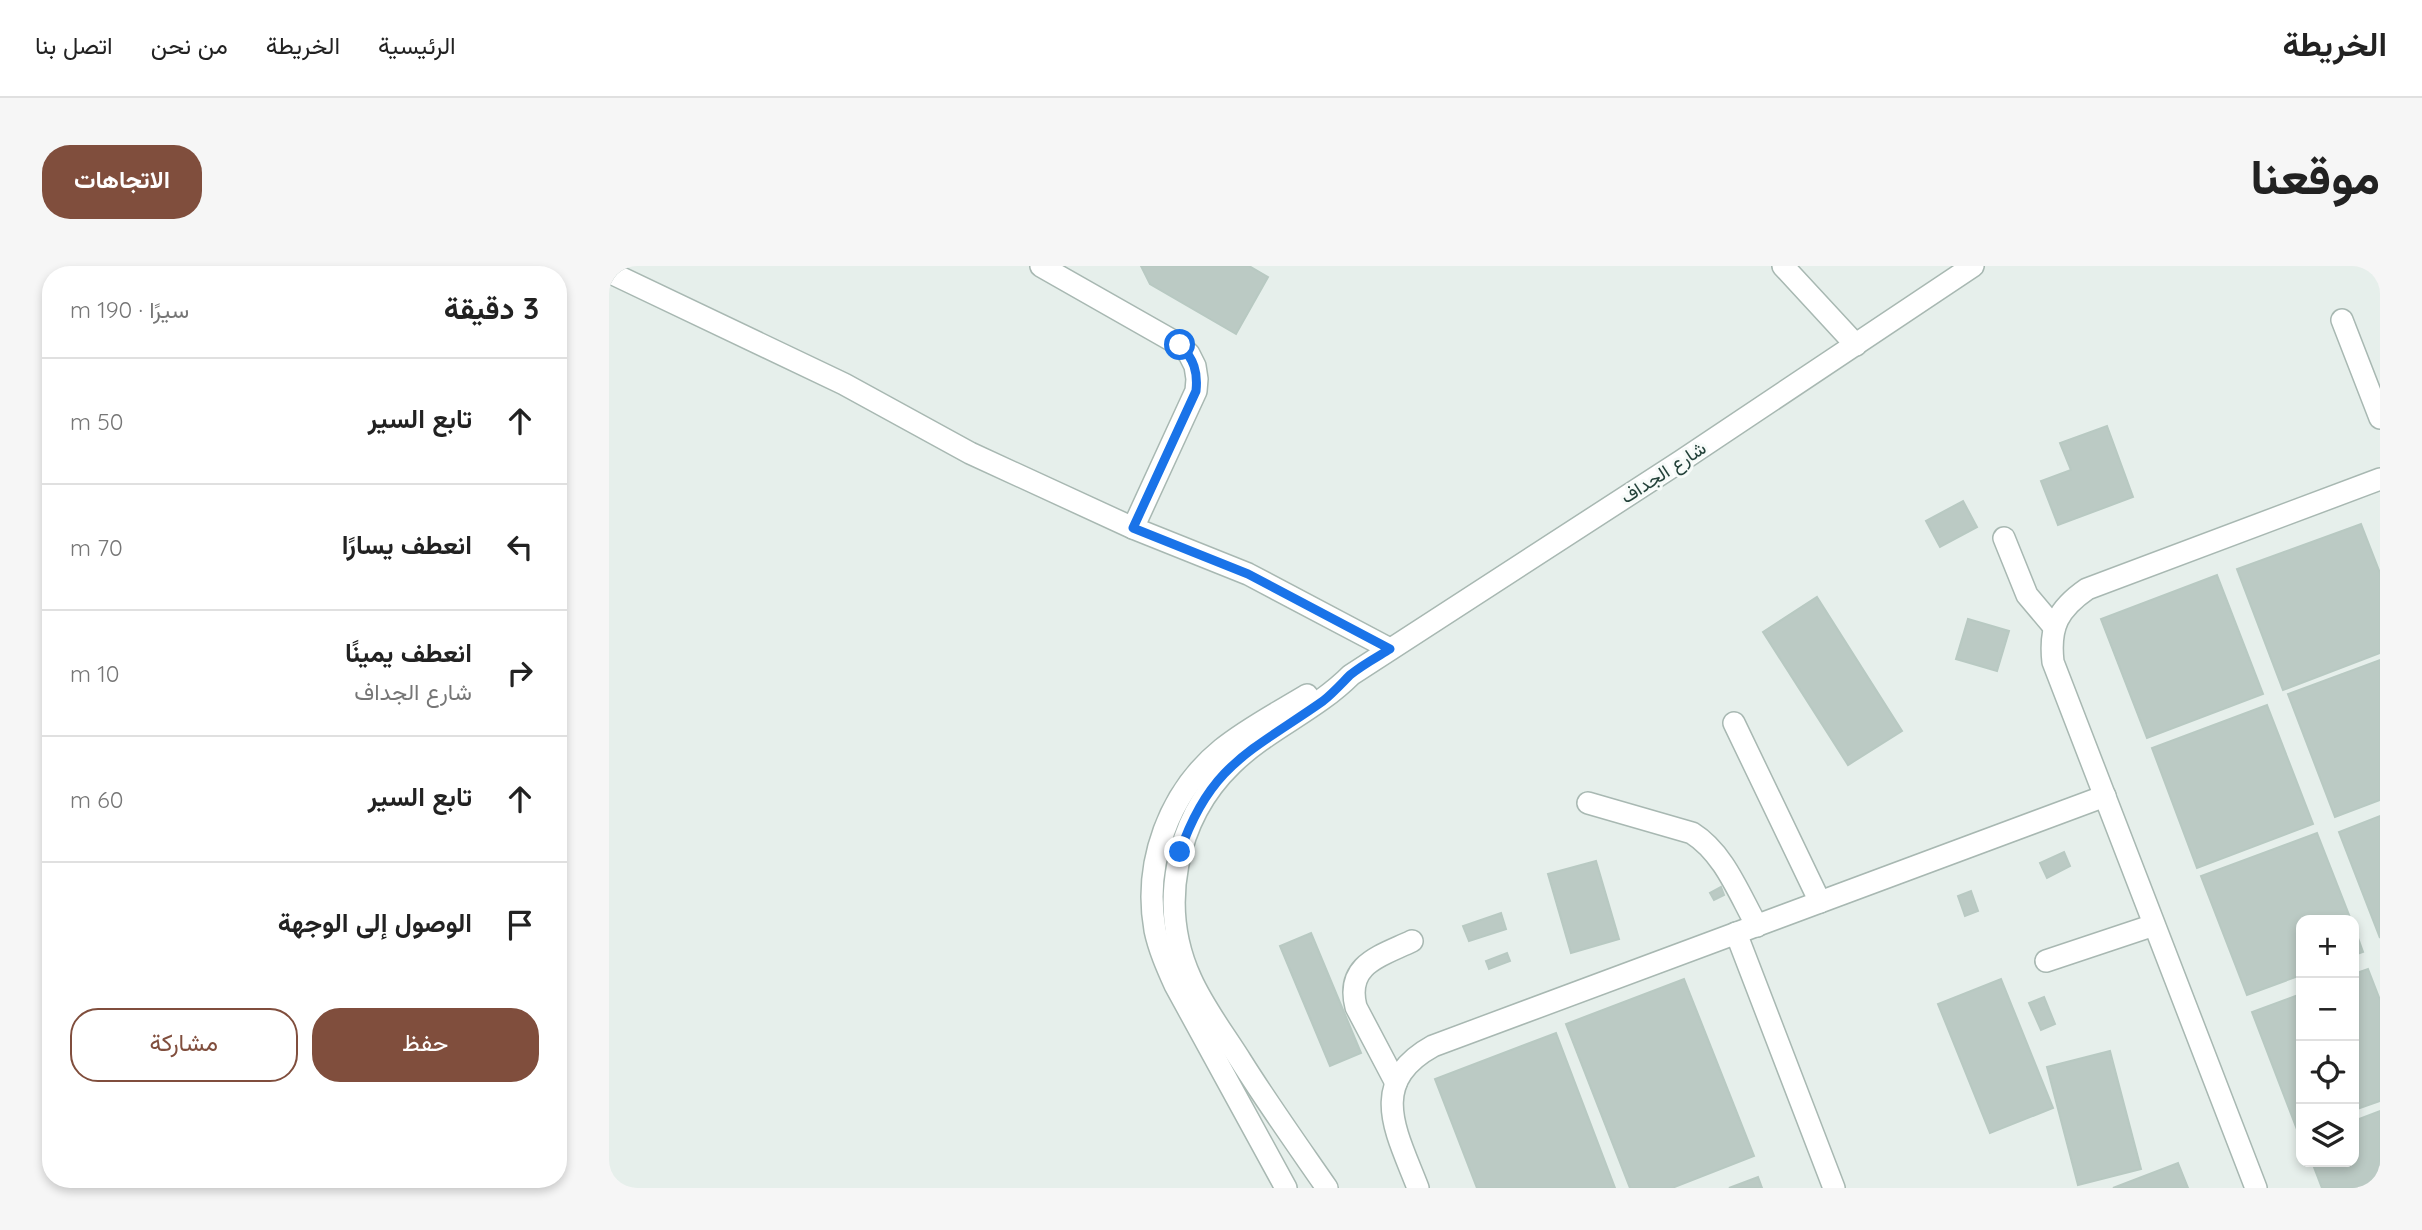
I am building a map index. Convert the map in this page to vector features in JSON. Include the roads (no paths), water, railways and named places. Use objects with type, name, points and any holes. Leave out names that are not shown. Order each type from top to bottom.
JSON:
[{"type":"street","points":[[1041,266],[1074,274],[1180,345],[1195,366],[1196,391],[1133,528]]},
{"type":"street","points":[[1783,266],[1856,345]]},
{"type":"street","name":"شارع الجداف","points":[[1351,675],[1681,461],[1973,266]]},
{"type":"street","points":[[609,272],[844,384],[970,453],[1133,528],[1248,574],[1390,649]]},
{"type":"street","points":[[2342,320],[2380,418]]},
{"type":"street","points":[[2256,1188],[2053,662],[2051,644],[2054,627],[2062,612],[2073,599],[2087,589],[2380,479]]},
{"type":"street","points":[[2004,538],[2027,595],[2054,627]]},
{"type":"street","points":[[1286,1188],[1233,1094],[1163,959],[1152,902],[1154,873],[1159,844],[1169,817],[1183,792],[1201,769],[1245,732],[1317,689],[1351,675]]},
{"type":"street","points":[[1327,1188],[1270,1107],[1191,980],[1176,930],[1173,904],[1175,878],[1189,827],[1200,804],[1215,783],[1243,755],[1322,701],[1351,675]]},
{"type":"street","points":[[1734,723],[1820,902]]},
{"type":"street","points":[[1418,1188],[1392,1119],[1391,1101],[1395,1083],[1404,1067],[1417,1055],[1433,1046],[2105,796]]},
{"type":"street","points":[[1588,803],[1692,833],[1704,841],[1714,851],[1756,926]]},
{"type":"street","points":[[2046,961],[2154,925]]},
{"type":"street","points":[[1736,933],[1834,1188]]},
{"type":"street","points":[[1395,1083],[1356,1007],[1354,985],[1359,972],[1367,963],[1412,941]]}]
